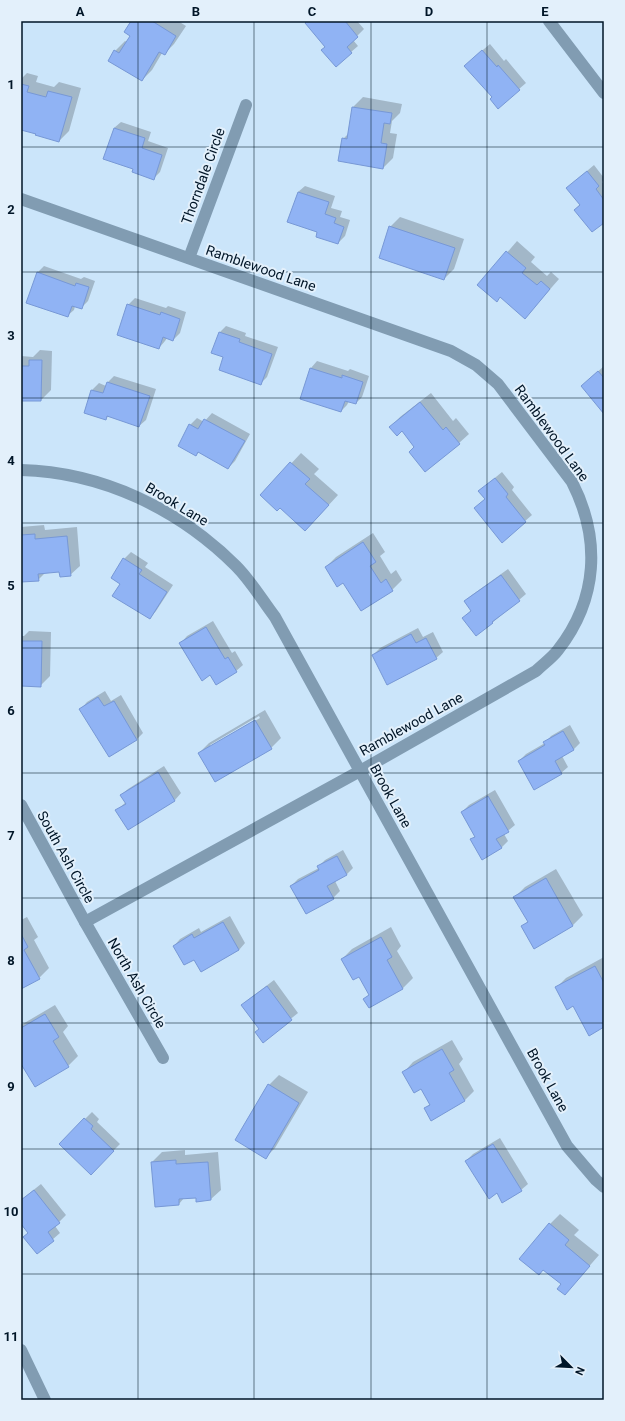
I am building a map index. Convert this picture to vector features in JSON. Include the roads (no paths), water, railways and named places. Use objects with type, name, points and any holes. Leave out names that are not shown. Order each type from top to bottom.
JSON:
[{"type":"street","points":[[549,21],[604,93]]},
{"type":"street","name":"Thorndale Circle","points":[[189,258],[246,105]]},
{"type":"street","name":"Ramblewood Lane","points":[[21,199],[451,350],[476,365],[498,384],[572,482],[587,517],[591,537],[592,568],[586,598],[575,626],[558,651],[536,671],[360,771],[85,922]]},
{"type":"street","name":"Brook Lane","points":[[21,470],[43,470],[84,478],[125,491],[169,513],[205,538],[236,566],[250,582],[275,617],[567,1146],[596,1180],[604,1187]]},
{"type":"street","name":"South Ash Circle","points":[[21,805],[85,922]]},
{"type":"street","name":"North Ash Circle","points":[[85,922],[162,1058]]},
{"type":"street","points":[[21,1350],[45,1400]]}]
